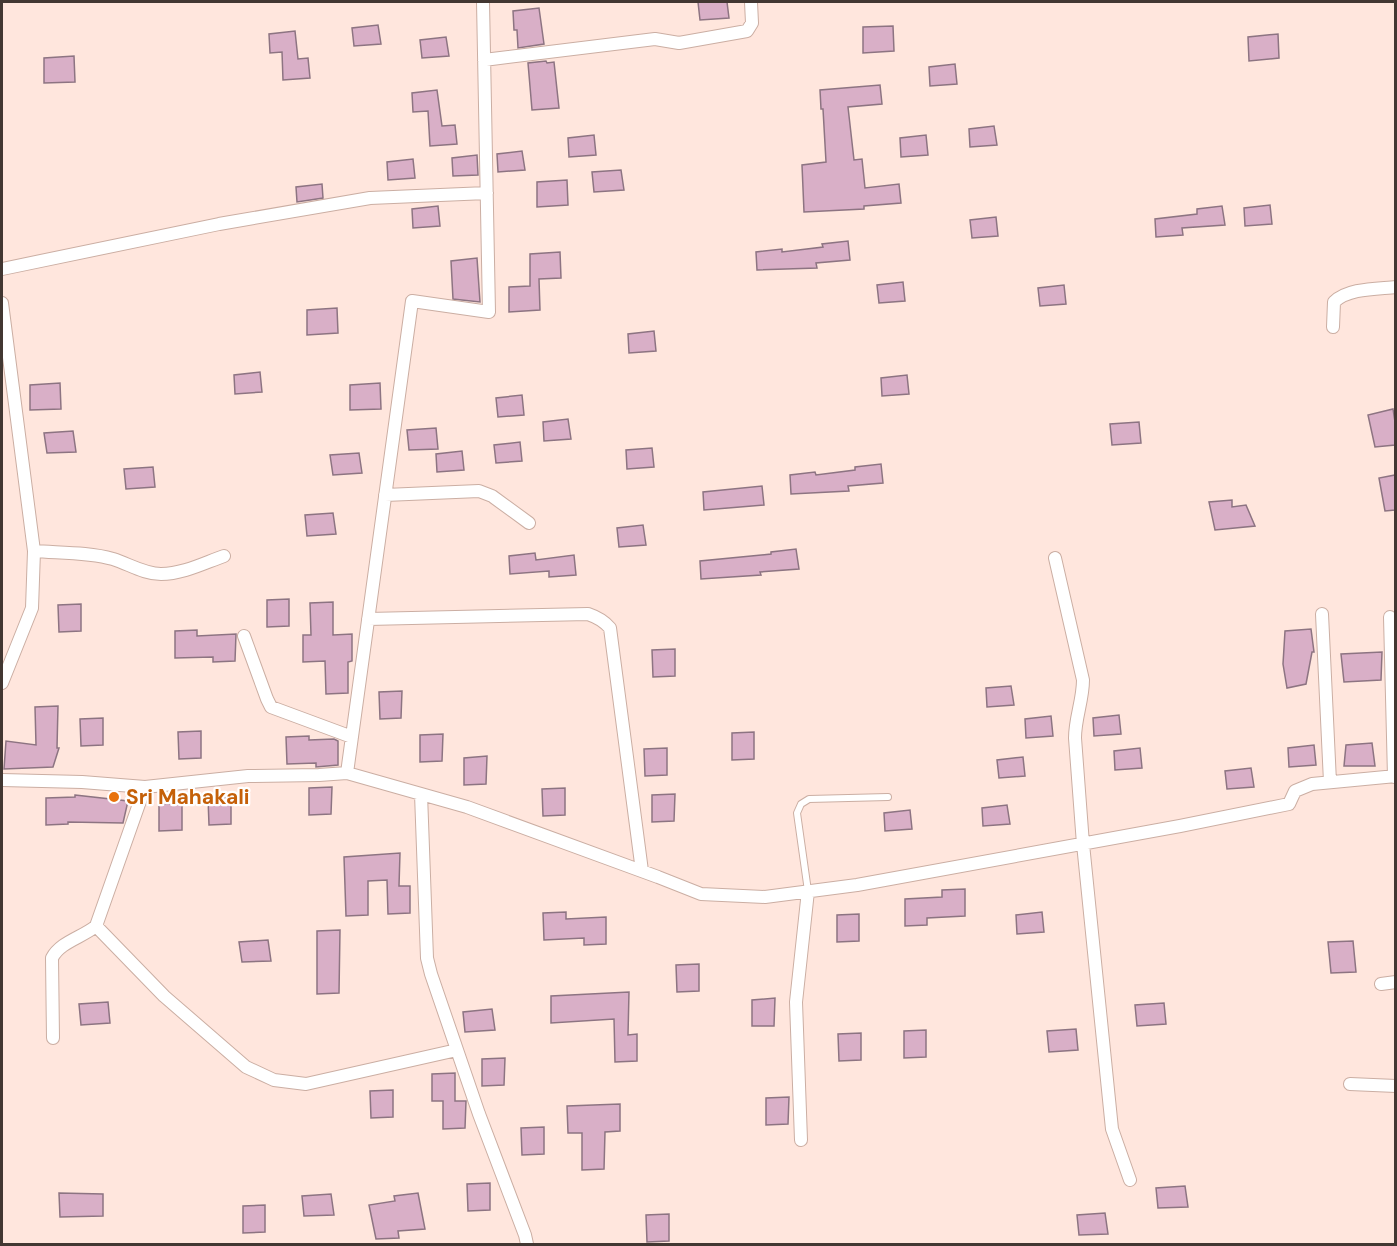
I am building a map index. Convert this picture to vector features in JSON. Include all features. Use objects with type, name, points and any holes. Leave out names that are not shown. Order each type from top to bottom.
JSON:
[{"type":"street","points":[[347,773],[412,301],[489,312],[483,2]]},
{"type":"street","points":[[484,60],[655,39],[679,43],[747,31],[752,23],[751,2]]},
{"type":"street","points":[[2,269],[219,224],[370,198],[487,193]]},
{"type":"street","points":[[1333,327],[1334,302],[1340,297],[1353,292],[1395,287]]},
{"type":"street","points":[[2,303],[34,551],[32,608],[2,683]]},
{"type":"street","points":[[385,495],[479,492],[492,496],[529,523]]},
{"type":"street","points":[[34,551],[98,556],[151,573],[164,574],[180,572],[224,556]]},
{"type":"street","points":[[1055,558],[1083,680],[1075,730],[1083,844],[1112,1129],[1130,1180]]},
{"type":"street","points":[[368,619],[588,614],[605,622],[610,628],[642,871]]},
{"type":"street","points":[[1322,614],[1330,782]]},
{"type":"street","points":[[2,780],[145,786],[248,776],[347,773],[467,807],[701,894],[765,897],[857,885],[1180,826],[1289,804],[1295,791],[1312,784],[1395,776],[1390,617]]},
{"type":"street","points":[[244,636],[271,707],[352,737]]},
{"type":"street","points":[[53,1038],[52,958],[56,951],[96,926],[145,786]]},
{"type":"street","points":[[421,794],[427,958],[479,1114],[525,1234],[527,1245]]},
{"type":"street","points":[[801,1140],[796,1002],[808,891]]},
{"type":"street","points":[[96,926],[164,996],[246,1067],[274,1080],[306,1084],[457,1050]]},
{"type":"street","points":[[1381,984],[1395,982]]},
{"type":"street","points":[[1350,1084],[1395,1086]]},
{"type":"lane","points":[[808,891],[798,813],[801,804],[810,799],[888,797]]},
{"type":"building","points":[[698,2],[727,2],[729,18],[700,20]]},
{"type":"building","points":[[539,8],[544,44],[518,48],[513,11]]},
{"type":"building","points":[[378,25],[381,44],[354,46],[352,28]]},
{"type":"building","points":[[893,26],[894,51],[863,53],[863,27]]},
{"type":"building","points":[[295,31],[298,59],[308,58],[310,78],[283,80],[282,52],[270,53],[269,34]]},
{"type":"building","points":[[1278,34],[1279,58],[1249,61],[1248,37]]},
{"type":"building","points":[[446,37],[449,56],[422,58],[420,40]]},
{"type":"building","points":[[74,56],[75,82],[44,83],[44,58]]},
{"type":"building","points":[[546,61],[547,63],[554,62],[559,108],[532,110],[528,63]]},
{"type":"building","points":[[955,64],[957,84],[930,86],[929,67]]},
{"type":"building","points":[[880,85],[882,104],[848,107],[854,160],[862,159],[865,188],[899,184],[901,203],[864,206],[864,209],[804,212],[802,165],[826,162],[820,90]]},
{"type":"building","points":[[437,90],[442,126],[455,125],[457,144],[430,146],[428,111],[413,112],[412,93]]},
{"type":"building","points":[[994,126],[997,145],[970,147],[969,129]]},
{"type":"building","points":[[594,135],[596,155],[569,157],[568,138]]},
{"type":"building","points":[[926,135],[928,155],[901,157],[900,138]]},
{"type":"building","points":[[522,151],[525,170],[498,172],[497,154]]},
{"type":"building","points":[[477,155],[478,175],[453,176],[452,158]]},
{"type":"building","points":[[413,159],[415,178],[388,180],[387,162]]},
{"type":"building","points":[[621,170],[624,190],[594,192],[592,172]]},
{"type":"building","points":[[567,180],[568,205],[537,207],[537,182]]},
{"type":"building","points":[[322,184],[323,198],[297,202],[296,187]]},
{"type":"building","points":[[1270,205],[1272,224],[1245,226],[1244,208]]},
{"type":"building","points":[[438,206],[440,226],[413,228],[412,209]]},
{"type":"building","points":[[1222,206],[1225,225],[1182,228],[1183,235],[1156,237],[1155,219],[1197,214],[1197,209]]},
{"type":"building","points":[[996,217],[998,236],[972,238],[970,220]]},
{"type":"building","points":[[848,241],[850,260],[816,263],[817,268],[757,270],[756,252],[782,249],[782,252],[823,247],[822,244]]},
{"type":"building","points":[[560,252],[561,278],[539,279],[540,310],[509,312],[509,287],[530,286],[530,254]]},
{"type":"building","points":[[477,258],[480,302],[453,299],[451,261]]},
{"type":"building","points":[[903,282],[905,301],[879,303],[877,285]]},
{"type":"building","points":[[1064,285],[1066,304],[1040,306],[1038,288]]},
{"type":"building","points":[[337,308],[338,333],[307,335],[307,310]]},
{"type":"building","points":[[654,331],[656,351],[629,353],[628,334]]},
{"type":"building","points":[[260,372],[262,392],[235,394],[234,375]]},
{"type":"building","points":[[907,375],[909,394],[882,396],[881,378]]},
{"type":"building","points":[[60,383],[61,409],[30,410],[30,385]]},
{"type":"building","points":[[380,383],[381,409],[350,410],[350,385]]},
{"type":"building","points":[[522,395],[524,415],[498,417],[496,398]]},
{"type":"building","points":[[1393,409],[1395,445],[1375,447],[1368,415]]},
{"type":"building","points":[[568,419],[571,439],[544,441],[543,422]]},
{"type":"building","points":[[1139,422],[1141,443],[1112,445],[1110,424]]},
{"type":"building","points":[[436,428],[438,449],[409,450],[407,430]]},
{"type":"building","points":[[73,431],[76,452],[47,453],[44,433]]},
{"type":"building","points":[[520,442],[522,461],[496,463],[494,445]]},
{"type":"building","points":[[652,448],[654,467],[627,469],[626,450]]},
{"type":"building","points":[[462,451],[464,470],[437,472],[436,454]]},
{"type":"building","points":[[359,453],[362,473],[333,475],[330,455]]},
{"type":"building","points":[[881,464],[883,483],[848,486],[849,491],[791,494],[790,475],[815,472],[816,475]]},
{"type":"building","points":[[153,467],[155,487],[126,489],[124,469]]},
{"type":"building","points":[[1395,475],[1395,510],[1385,511],[1379,478]]},
{"type":"building","points":[[762,486],[764,505],[704,510],[703,492]]},
{"type":"building","points":[[1232,500],[1232,507],[1246,505],[1255,526],[1215,530],[1209,502]]},
{"type":"building","points":[[333,513],[336,534],[307,536],[305,515]]},
{"type":"building","points":[[643,525],[646,545],[619,547],[617,528]]},
{"type":"building","points":[[796,549],[799,569],[760,572],[761,575],[701,579],[700,561],[771,554],[771,552]]},
{"type":"building","points":[[535,553],[536,560],[574,555],[576,575],[549,577],[549,571],[510,574],[509,556]]},
{"type":"building","points":[[289,599],[289,626],[267,627],[267,600]]},
{"type":"building","points":[[333,602],[333,635],[352,634],[352,661],[348,662],[348,693],[326,694],[325,661],[303,662],[303,635],[311,635],[310,603]]},
{"type":"building","points":[[81,604],[81,631],[59,632],[58,605]]},
{"type":"building","points":[[1311,629],[1314,652],[1312,652],[1306,684],[1287,688],[1283,664],[1285,631]]},
{"type":"building","points":[[197,630],[197,636],[236,634],[235,661],[213,662],[213,657],[175,658],[175,631]]},
{"type":"building","points":[[675,649],[675,676],[653,677],[652,650]]},
{"type":"building","points":[[1382,652],[1381,680],[1344,682],[1341,654]]},
{"type":"building","points":[[1011,686],[1014,705],[987,707],[986,688]]},
{"type":"building","points":[[402,691],[401,718],[380,719],[379,692]]},
{"type":"building","points":[[58,706],[57,748],[59,748],[53,767],[4,769],[6,741],[36,745],[35,707]]},
{"type":"building","points":[[1119,715],[1121,734],[1094,736],[1093,718]]},
{"type":"building","points":[[1051,716],[1053,736],[1026,738],[1025,719]]},
{"type":"building","points":[[103,718],[103,745],[81,746],[80,719]]},
{"type":"building","points":[[201,731],[201,758],[179,759],[178,732]]},
{"type":"building","points":[[754,732],[754,759],[732,760],[732,733]]},
{"type":"building","points":[[443,734],[442,761],[420,762],[420,735]]},
{"type":"building","points":[[309,736],[309,740],[334,739],[338,741],[338,765],[316,767],[316,763],[287,764],[286,737]]},
{"type":"building","points":[[1372,743],[1375,766],[1344,766],[1346,745]]},
{"type":"building","points":[[1314,745],[1316,765],[1289,767],[1288,748]]},
{"type":"building","points":[[667,748],[667,775],[645,776],[644,749]]},
{"type":"building","points":[[1140,748],[1142,768],[1115,770],[1114,751]]},
{"type":"building","points":[[487,756],[486,784],[464,785],[464,758]]},
{"type":"building","points":[[1023,757],[1025,776],[999,778],[997,760]]},
{"type":"building","points":[[1251,768],[1254,787],[1227,789],[1225,771]]},
{"type":"building","points":[[332,787],[331,814],[309,815],[309,788]]},
{"type":"building","points":[[565,788],[565,815],[543,816],[542,789]]},
{"type":"building","points":[[675,794],[674,821],[652,822],[652,795]]},
{"type":"building","points":[[75,795],[128,801],[123,823],[68,822],[68,824],[46,825],[46,798],[75,797]]},
{"type":"building","points":[[231,797],[231,824],[209,825],[208,798]]},
{"type":"building","points":[[182,803],[182,830],[159,831],[159,804]]},
{"type":"building","points":[[1007,805],[1010,824],[983,826],[982,808]]},
{"type":"building","points":[[910,810],[912,829],[885,831],[884,813]]},
{"type":"building","points":[[400,853],[399,886],[410,886],[410,913],[388,914],[387,880],[368,881],[368,915],[346,916],[344,857]]},
{"type":"building","points":[[965,889],[965,916],[927,918],[927,925],[905,926],[905,899],[942,897],[942,890]]},
{"type":"building","points":[[566,912],[566,919],[606,917],[606,944],[584,945],[584,938],[544,940],[543,913]]},
{"type":"building","points":[[1042,912],[1044,932],[1017,934],[1016,915]]},
{"type":"building","points":[[859,914],[859,941],[837,942],[837,915]]},
{"type":"building","points":[[340,930],[339,993],[317,994],[317,931]]},
{"type":"building","points":[[268,940],[271,961],[242,962],[239,942]]},
{"type":"building","points":[[1353,941],[1356,972],[1331,973],[1328,942]]},
{"type":"building","points":[[699,964],[699,991],[677,992],[676,965]]},
{"type":"building","points":[[629,992],[628,1035],[637,1034],[637,1061],[615,1062],[614,1019],[551,1023],[551,996]]},
{"type":"building","points":[[775,998],[774,1026],[752,1026],[752,1000]]},
{"type":"building","points":[[108,1002],[110,1023],[81,1025],[79,1004]]},
{"type":"building","points":[[1164,1003],[1166,1024],[1137,1026],[1135,1005]]},
{"type":"building","points":[[492,1009],[495,1030],[465,1032],[463,1012]]},
{"type":"building","points":[[1076,1029],[1078,1050],[1049,1052],[1047,1031]]},
{"type":"building","points":[[926,1030],[926,1057],[904,1058],[904,1031]]},
{"type":"building","points":[[861,1033],[861,1060],[839,1061],[838,1034]]},
{"type":"building","points":[[505,1058],[504,1085],[482,1086],[482,1059]]},
{"type":"building","points":[[455,1073],[455,1101],[466,1101],[465,1128],[443,1129],[443,1101],[432,1101],[432,1074]]},
{"type":"building","points":[[393,1090],[393,1117],[371,1118],[370,1091]]},
{"type":"building","points":[[789,1097],[788,1124],[766,1125],[766,1098]]},
{"type":"building","points":[[620,1104],[620,1131],[605,1132],[604,1169],[582,1170],[582,1133],[568,1133],[567,1106]]},
{"type":"building","points":[[544,1127],[544,1154],[522,1155],[521,1128]]},
{"type":"building","points":[[490,1183],[490,1210],[468,1211],[467,1184]]},
{"type":"building","points":[[1185,1186],[1188,1207],[1158,1208],[1156,1188]]},
{"type":"building","points":[[59,1193],[103,1194],[103,1216],[60,1217]]},
{"type":"building","points":[[418,1193],[425,1229],[398,1231],[399,1238],[376,1239],[369,1205],[395,1201],[394,1196]]},
{"type":"building","points":[[331,1194],[334,1215],[304,1216],[302,1196]]},
{"type":"building","points":[[265,1205],[265,1232],[243,1233],[243,1206]]},
{"type":"building","points":[[1105,1213],[1108,1234],[1079,1235],[1077,1215]]},
{"type":"building","points":[[669,1214],[669,1241],[647,1242],[646,1215]]},
{"type":"place","name":"Sri Mahakali","points":[[114,797]]}]
